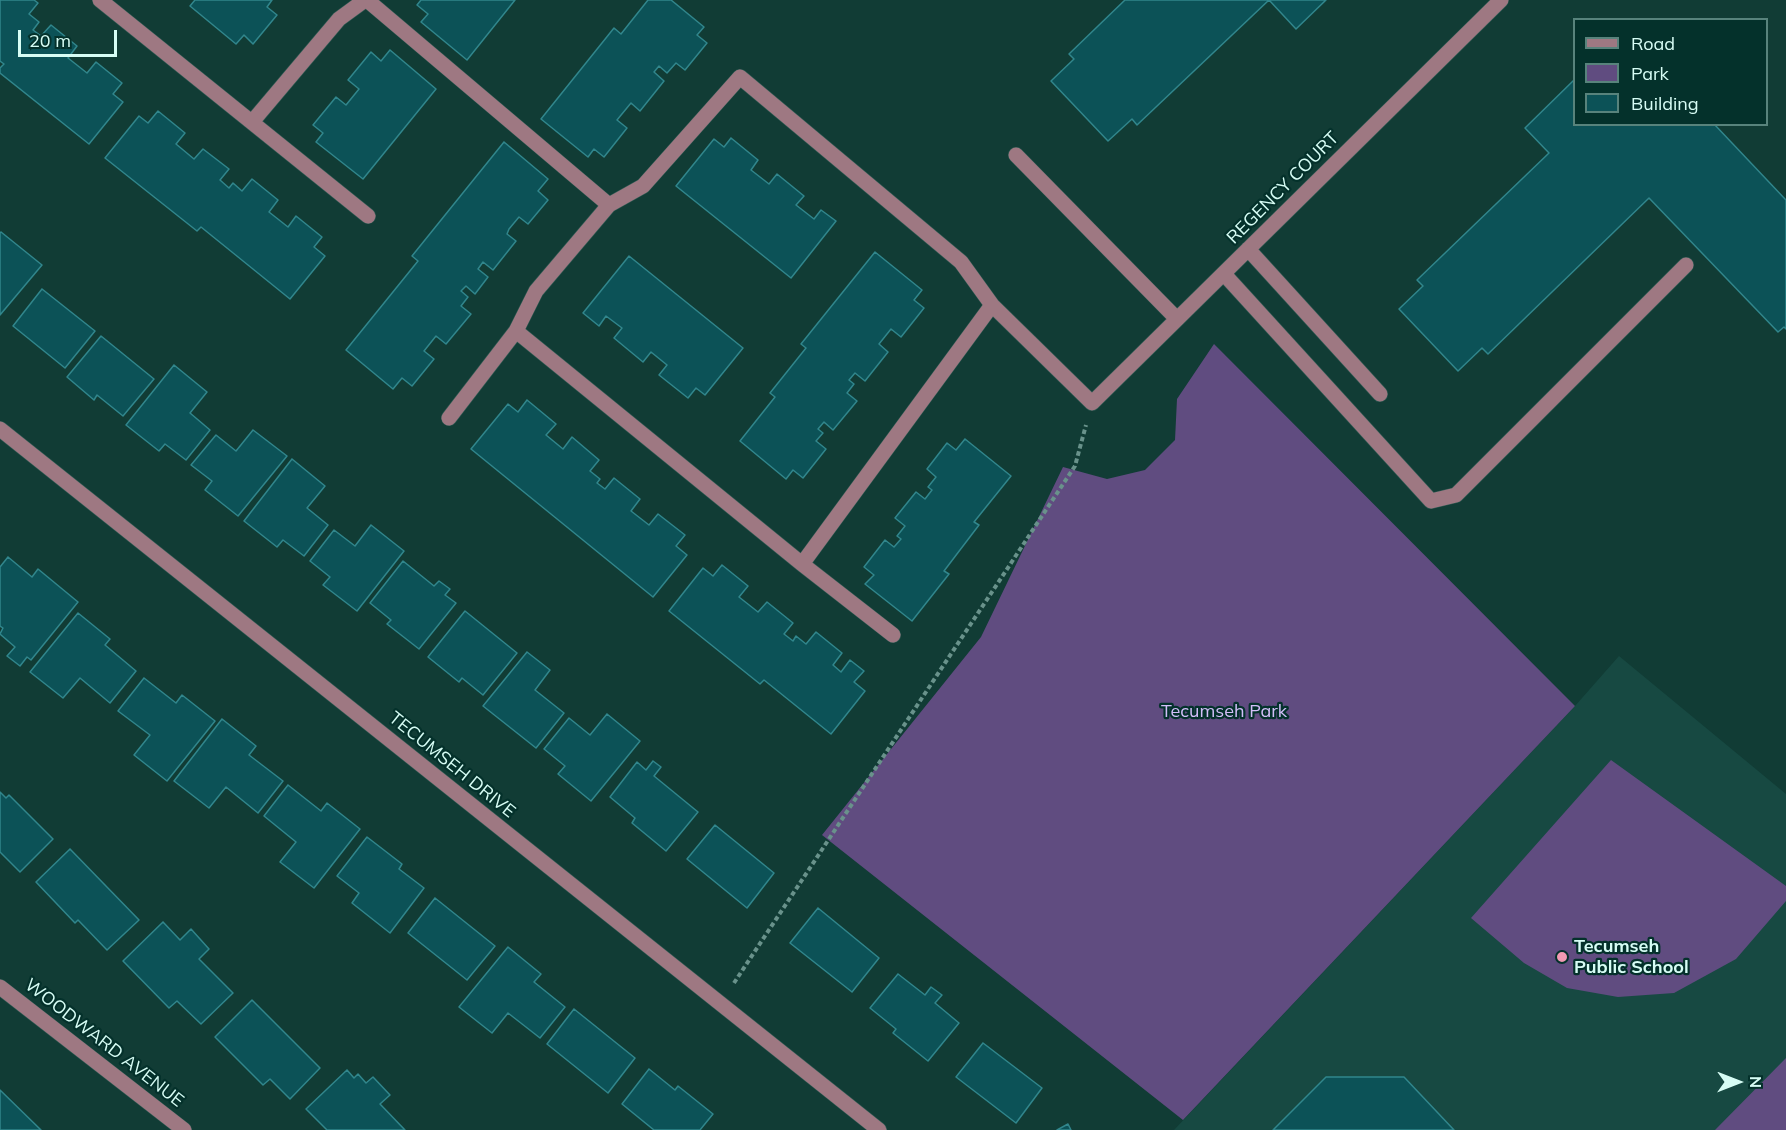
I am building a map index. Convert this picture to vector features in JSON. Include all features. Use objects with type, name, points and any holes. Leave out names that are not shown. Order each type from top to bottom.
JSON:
[{"type":"street","points":[[100,0],[368,216]]},
{"type":"street","points":[[252,122],[339,19],[366,0],[609,205]]},
{"type":"street","name":"REGENCY COURT","points":[[1092,403],[1502,0]]},
{"type":"street","points":[[449,418],[516,331],[536,291],[609,205],[643,186],[740,77],[961,262],[992,305],[1092,403]]},
{"type":"street","points":[[1016,154],[1177,320]]},
{"type":"street","points":[[1248,249],[1380,394]]},
{"type":"street","points":[[1224,274],[1431,501],[1456,495],[1686,265]]},
{"type":"street","points":[[802,564],[992,305]]},
{"type":"street","points":[[516,331],[802,564],[893,634]]},
{"type":"street","name":"TECUMSEH DRIVE","points":[[0,429],[879,1130]]},
{"type":"street","name":"WOODWARD AVENUE","points":[[0,987],[184,1130]]},
{"type":"path","points":[[720,1004],[1075,466],[1092,403]]},
{"type":"shaded area","name":"Tecumseh Public School","points":[[1619,656],[1786,794],[1786,1130],[1174,1130],[1575,706]]},
{"type":"green space","name":"Tecumseh Park","points":[[1214,344],[1575,706],[1183,1120],[822,835],[981,637],[1063,467],[1107,479],[1145,470],[1175,440],[1177,399]]},
{"type":"green space","points":[[1611,760],[1786,886],[1786,901],[1736,959],[1674,993],[1618,997],[1567,988],[1524,963],[1471,918]]},
{"type":"green space","points":[[1786,1058],[1786,1130],[1715,1130]]},
{"type":"building","points":[[0,0],[34,0],[38,3],[29,14],[39,22],[33,30],[41,36],[51,25],[77,46],[68,58],[87,73],[96,62],[122,83],[113,94],[123,102],[89,144],[0,73],[0,68],[4,64],[0,61]]},
{"type":"building","points":[[195,0],[272,0],[267,7],[277,15],[253,44],[244,35],[236,44],[190,6]]},
{"type":"building","points":[[421,0],[515,0],[467,60],[421,22],[428,14],[417,5]]},
{"type":"building","points":[[648,0],[671,0],[704,27],[697,35],[707,43],[685,70],[676,63],[667,73],[659,66],[654,72],[664,81],[640,111],[631,103],[617,120],[627,128],[604,157],[594,149],[588,157],[541,119],[614,28],[621,34]]},
{"type":"building","points":[[1125,0],[1269,0],[1137,125],[1132,119],[1108,141],[1051,81],[1074,59],[1069,54]]},
{"type":"building","points":[[1269,0],[1326,0],[1296,29]]},
{"type":"building","points":[[390,50],[436,89],[363,179],[316,142],[323,133],[313,125],[336,97],[346,105],[359,89],[348,80],[371,52],[381,61]]},
{"type":"building","points":[[1573,81],[1573,126],[1716,126],[1786,200],[1786,329],[1784,327],[1778,332],[1649,198],[1488,354],[1482,348],[1458,371],[1399,309],[1423,286],[1417,280],[1549,153],[1525,128]]},
{"type":"building","points":[[158,111],[185,133],[176,144],[194,159],[203,149],[229,169],[220,180],[229,188],[233,183],[242,191],[252,179],[278,200],[269,212],[288,227],[296,216],[322,237],[314,247],[325,256],[290,299],[201,227],[197,231],[105,158],[139,116],[148,123]]},
{"type":"building","points":[[731,138],[758,160],[751,170],[769,184],[777,174],[804,196],[796,205],[814,219],[821,210],[836,221],[791,278],[676,186],[714,139],[724,147]]},
{"type":"building","points":[[504,142],[548,179],[538,191],[548,200],[528,224],[519,217],[509,229],[507,234],[516,241],[493,270],[483,262],[478,269],[488,277],[475,294],[466,286],[461,291],[468,297],[461,306],[471,314],[446,344],[436,336],[424,351],[434,359],[412,386],[402,378],[393,389],[346,350],[418,261],[412,256]]},
{"type":"building","points":[[0,233],[42,265],[0,315]]},
{"type":"building","points":[[875,252],[922,290],[914,300],[924,308],[901,337],[891,329],[879,344],[888,352],[865,381],[855,373],[849,380],[854,384],[847,393],[857,401],[833,430],[824,422],[818,429],[823,433],[816,441],[826,449],[803,478],[793,470],[786,479],[740,441],[775,397],[770,393],[806,348],[801,344]]},
{"type":"building","points":[[629,256],[743,348],[705,395],[696,388],[688,398],[659,375],[667,365],[651,352],[643,362],[614,338],[622,328],[606,316],[599,326],[583,313]]},
{"type":"building","points":[[42,289],[95,331],[65,368],[13,326]]},
{"type":"building","points":[[101,336],[154,379],[123,416],[97,395],[94,400],[67,377]]},
{"type":"building","points":[[174,365],[207,392],[190,413],[210,430],[186,460],[165,444],[159,451],[126,425]]},
{"type":"building","points":[[527,400],[556,424],[546,435],[563,449],[572,437],[599,460],[590,471],[600,479],[597,483],[605,489],[614,478],[640,499],[631,511],[649,525],[658,514],[685,535],[676,546],[687,555],[653,597],[471,449],[508,404],[518,412]]},
{"type":"building","points":[[253,430],[287,456],[238,516],[205,490],[212,481],[191,465],[216,435],[236,451]]},
{"type":"building","points":[[965,439],[1011,476],[974,522],[979,525],[944,571],[949,574],[912,621],[865,584],[874,575],[864,567],[885,540],[894,547],[901,539],[897,536],[905,526],[895,518],[916,492],[925,499],[932,490],[928,487],[936,477],[927,469],[947,443],[956,450]]},
{"type":"building","points":[[292,459],[325,486],[307,508],[328,525],[304,556],[283,540],[277,547],[244,521]]},
{"type":"building","points":[[371,525],[404,551],[357,611],[323,585],[330,577],[310,561],[334,530],[355,546]]},
{"type":"building","points":[[8,557],[32,577],[38,569],[78,602],[31,660],[27,657],[20,666],[7,656],[15,647],[0,634],[3,628],[0,626],[0,567]]},
{"type":"building","points":[[403,561],[434,586],[439,581],[450,589],[445,595],[456,603],[419,649],[387,624],[391,620],[370,603]]},
{"type":"building","points":[[722,565],[748,586],[739,597],[758,612],[767,602],[793,623],[784,634],[793,641],[796,636],[806,644],[816,632],[842,653],[833,665],[841,672],[850,660],[864,671],[854,682],[865,691],[831,734],[764,680],[760,684],[669,611],[703,568],[713,576]]},
{"type":"building","points":[[465,611],[517,653],[483,695],[462,678],[459,682],[428,657]]},
{"type":"building","points":[[78,613],[110,639],[105,645],[136,671],[110,703],[80,678],[63,698],[30,672]]},
{"type":"building","points":[[527,652],[550,670],[535,690],[564,713],[536,748],[483,706]]},
{"type":"building","points":[[144,678],[176,703],[182,695],[215,721],[167,781],[134,755],[150,735],[118,711]]},
{"type":"building","points":[[607,714],[640,741],[591,801],[558,774],[565,766],[544,749],[569,718],[590,735]]},
{"type":"building","points":[[222,719],[256,746],[249,755],[283,781],[258,813],[226,787],[209,808],[174,781]]},
{"type":"building","points":[[653,761],[661,767],[654,776],[698,812],[666,851],[632,823],[635,818],[610,797],[637,762],[646,770]]},
{"type":"building","points":[[288,785],[321,811],[327,803],[360,829],[314,888],[280,862],[296,842],[264,816]]},
{"type":"building","points":[[0,792],[6,798],[9,795],[53,839],[20,872],[0,852]]},
{"type":"building","points":[[715,825],[774,873],[747,908],[687,859]]},
{"type":"building","points":[[367,837],[402,864],[399,869],[424,888],[390,933],[352,903],[359,893],[337,876]]},
{"type":"building","points":[[70,849],[139,920],[107,950],[78,920],[75,923],[36,882]]},
{"type":"building","points":[[435,898],[495,946],[467,980],[408,933]]},
{"type":"building","points":[[818,908],[879,958],[852,992],[790,943]]},
{"type":"building","points":[[163,922],[180,940],[191,929],[209,949],[199,959],[233,993],[201,1024],[177,1001],[169,1008],[123,961]]},
{"type":"building","points":[[508,947],[541,974],[534,982],[565,1007],[540,1038],[508,1013],[492,1033],[459,1007]]},
{"type":"building","points":[[898,974],[925,995],[931,987],[942,995],[935,1003],[959,1023],[928,1061],[893,1033],[896,1029],[870,1008]]},
{"type":"building","points":[[252,1000],[320,1068],[290,1099],[270,1079],[263,1085],[215,1037]]},
{"type":"building","points":[[574,1009],[635,1058],[608,1093],[547,1044]]},
{"type":"building","points":[[983,1043],[1042,1088],[1016,1123],[956,1077]]},
{"type":"building","points":[[649,1069],[675,1090],[678,1086],[713,1114],[700,1130],[654,1130],[622,1104]]},
{"type":"building","points":[[347,1070],[354,1078],[358,1074],[366,1083],[373,1077],[390,1095],[380,1104],[405,1130],[327,1130],[306,1109]]},
{"type":"building","points":[[1326,1077],[1404,1077],[1454,1130],[1273,1130]]},
{"type":"building","points":[[0,1090],[41,1130],[0,1130]]},
{"type":"building","points":[[1068,1124],[1071,1130],[1057,1130]]},
{"type":"place","name":"Tecumseh Public School","points":[[1562,957]]}]
